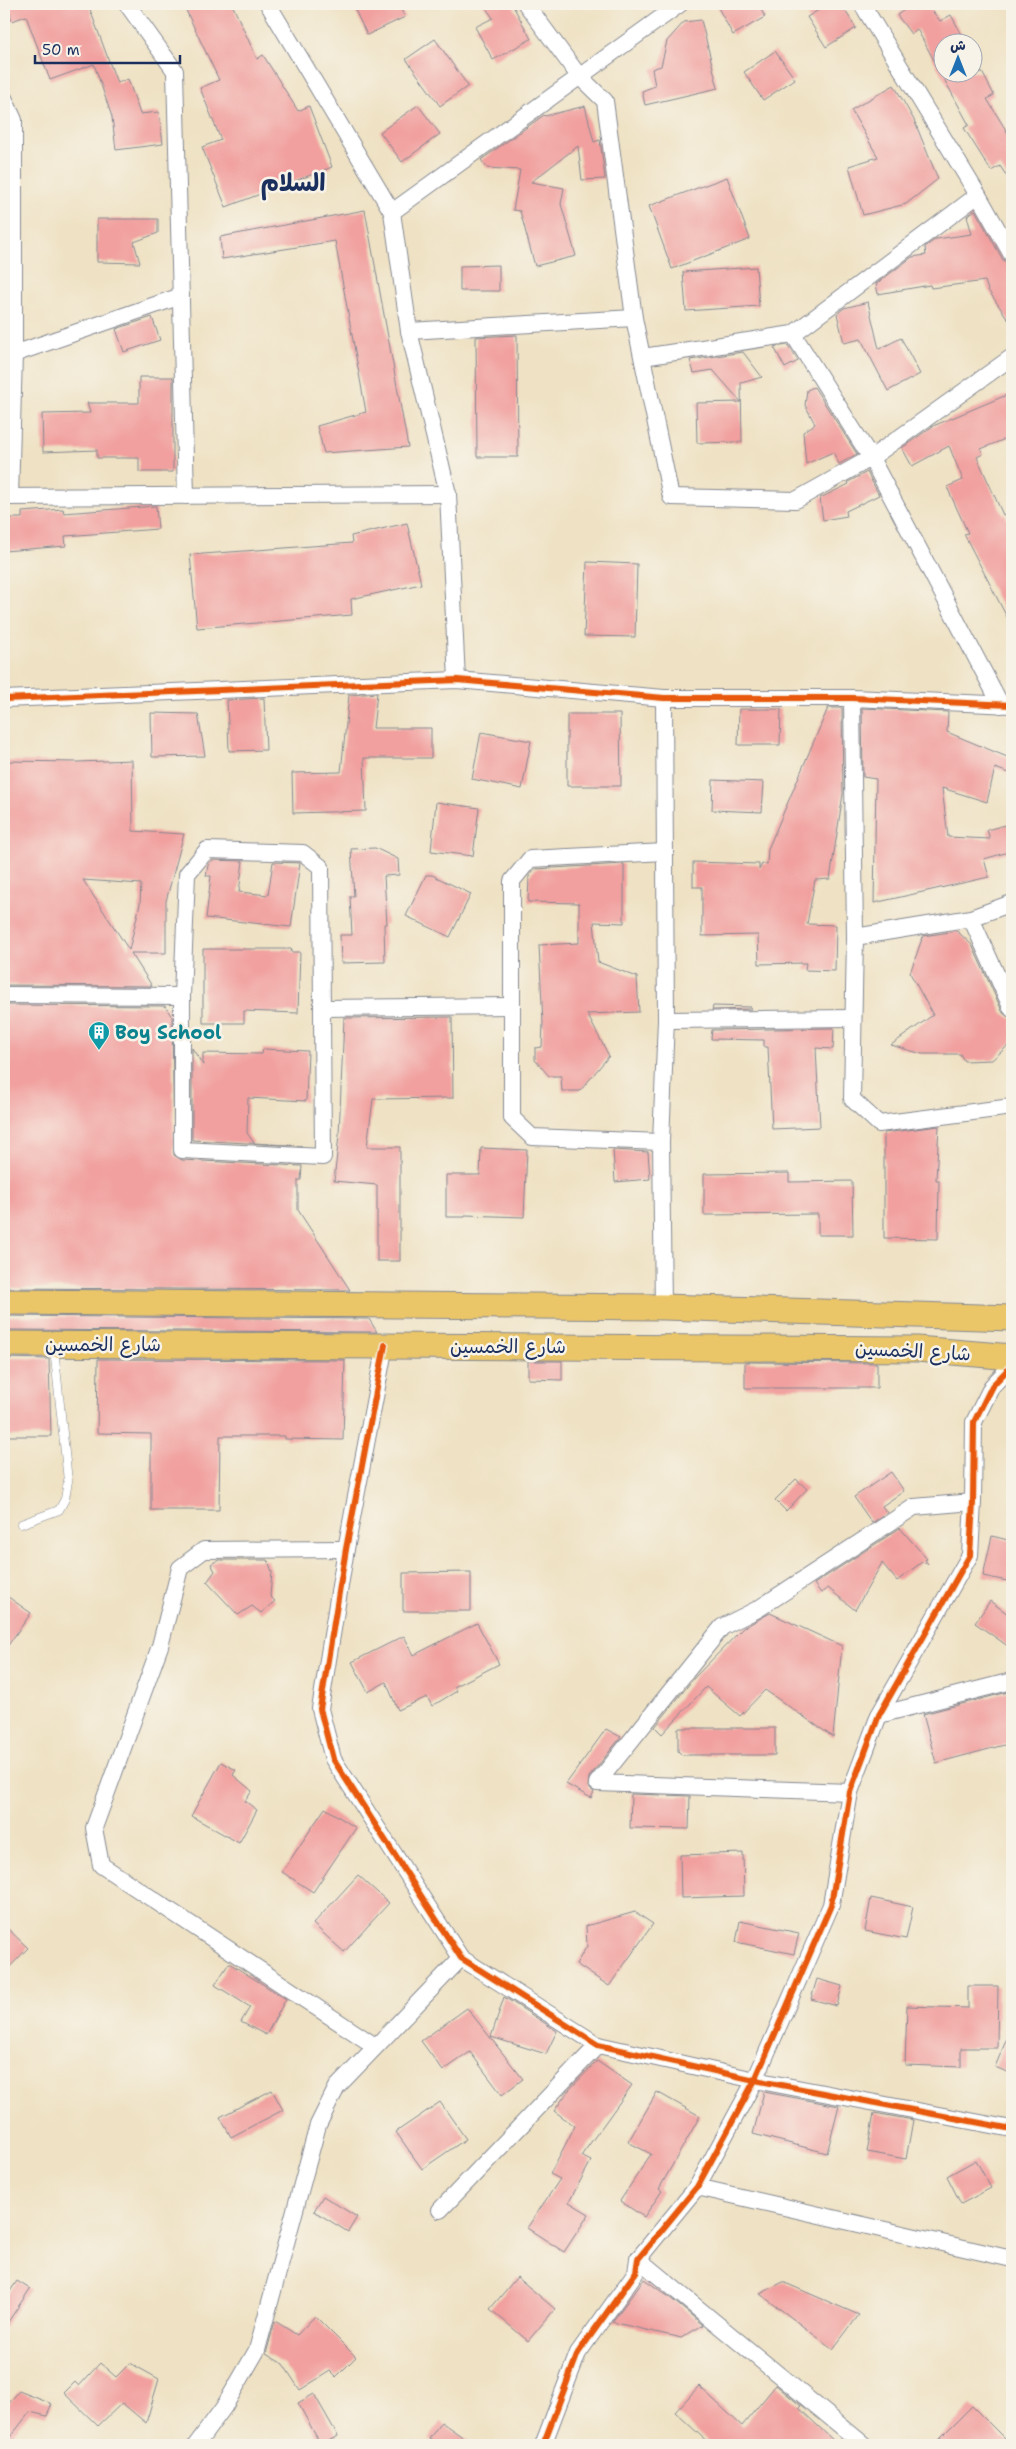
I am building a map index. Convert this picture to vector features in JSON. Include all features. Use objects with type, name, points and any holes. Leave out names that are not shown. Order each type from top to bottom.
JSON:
[{"type":"main road","name":"شارع الخمسين","points":[[4,1302],[663,1307],[1012,1318]]},
{"type":"main road","name":"شارع الخمسين","points":[[4,1344],[917,1348],[1012,1357]]},
{"type":"street","points":[[127,4],[175,72],[186,496]]},
{"type":"street","points":[[268,4],[392,212],[409,331],[448,494],[458,680]]},
{"type":"street","points":[[526,4],[579,76],[605,101],[634,318],[671,497],[796,500],[870,458],[1012,357]]},
{"type":"street","points":[[392,212],[680,4]]},
{"type":"street","points":[[862,4],[978,194],[1012,255]]},
{"type":"street","points":[[4,98],[14,120],[14,354],[7,497],[448,494]]},
{"type":"street","points":[[643,357],[793,334],[978,194]]},
{"type":"street","points":[[14,354],[181,296]]},
{"type":"street","points":[[409,331],[634,318]]},
{"type":"street","points":[[793,334],[870,458],[1006,705]]},
{"type":"street","points":[[4,699],[458,680],[664,698],[852,698],[1006,705]]},
{"type":"street","points":[[663,1307],[661,1142],[666,1020],[664,698]]},
{"type":"street","points":[[852,698],[855,937],[852,1099],[879,1124],[1012,1107]]},
{"type":"street","points":[[207,850],[303,853],[321,867],[322,1008],[323,1158],[182,1150],[182,996],[187,874],[207,850]]},
{"type":"street","points":[[661,1142],[532,1138],[512,1118],[512,881],[530,859],[665,852]]},
{"type":"street","points":[[855,937],[971,918],[1012,903]]},
{"type":"street","points":[[971,918],[1012,1009]]},
{"type":"street","points":[[4,994],[182,996]]},
{"type":"street","points":[[322,1008],[512,1006]]},
{"type":"street","points":[[666,1020],[853,1018]]},
{"type":"street","points":[[385,1345],[346,1549],[320,1709],[333,1759],[461,1958],[598,2045],[755,2080],[1012,2129]]},
{"type":"street","points":[[543,2445],[578,2353],[636,2272],[638,2259],[697,2187],[755,2080],[831,1905],[850,1792],[879,1715],[970,1555],[974,1422],[992,1386],[1012,1365]]},
{"type":"street","points":[[850,1792],[597,1783],[722,1627],[758,1609],[914,1507],[973,1502]]},
{"type":"street","points":[[346,1549],[204,1550],[180,1568],[160,1646],[94,1828],[101,1865],[375,2046]]},
{"type":"street","points":[[879,1715],[1012,1681]]},
{"type":"street","points":[[196,2445],[224,2407],[257,2350],[318,2125],[337,2087],[461,1958]]},
{"type":"street","points":[[440,2210],[598,2045]]},
{"type":"street","points":[[697,2187],[1012,2259]]},
{"type":"street","points":[[638,2259],[864,2445]]},
{"type":"lane","points":[[21,1524],[59,1510],[65,1499],[68,1481],[54,1344]]},
{"type":"building","points":[[7,4],[88,4],[117,83],[128,79],[140,114],[159,112],[163,144],[116,150],[112,117],[94,64],[50,80],[26,16],[12,21]]},
{"type":"building","points":[[183,4],[232,4],[257,59],[263,55],[298,111],[309,106],[332,167],[226,207],[202,147],[221,140],[200,88],[219,80]]},
{"type":"building","points":[[352,4],[398,4],[405,17],[367,35]]},
{"type":"building","points":[[483,4],[512,4],[531,39],[493,60],[475,27],[493,18]]},
{"type":"building","points":[[716,4],[758,4],[765,17],[733,35]]},
{"type":"building","points":[[829,4],[841,4],[856,28],[826,47],[807,17]]},
{"type":"building","points":[[913,4],[927,4],[940,21],[951,15],[960,32],[934,32],[934,60],[917,29],[911,34],[897,15]]},
{"type":"building","points":[[701,20],[718,88],[645,105],[642,91],[655,86],[652,69],[661,66],[667,41],[684,22]]},
{"type":"building","points":[[435,39],[468,86],[440,106],[406,59]]},
{"type":"building","points":[[775,51],[795,79],[763,100],[744,72]]},
{"type":"building","points":[[984,76],[994,95],[987,99],[1012,140],[1012,184],[1000,166],[991,171],[964,128],[969,125],[946,82],[984,82]]},
{"type":"building","points":[[894,85],[914,120],[938,179],[906,204],[863,215],[849,166],[878,157],[851,110]]},
{"type":"building","points":[[418,105],[440,134],[402,162],[380,132]]},
{"type":"building","points":[[585,106],[594,142],[600,140],[605,179],[582,180],[578,146],[531,182],[564,188],[561,204],[576,256],[535,266],[520,211],[513,210],[520,170],[487,168],[481,160],[544,115]]},
{"type":"building","points":[[727,177],[750,239],[672,269],[649,206]]},
{"type":"building","points":[[365,210],[408,447],[324,453],[317,426],[366,412],[335,241],[222,259],[220,237]]},
{"type":"building","points":[[975,210],[1003,260],[1012,267],[1012,325],[988,290],[985,281],[931,288],[930,285],[878,294],[876,284],[912,257],[926,255],[925,247],[936,239],[972,234],[967,216]]},
{"type":"building","points":[[97,219],[158,219],[158,233],[134,242],[140,263],[97,262]]},
{"type":"building","points":[[499,265],[499,291],[460,291],[460,266]]},
{"type":"building","points":[[756,267],[759,306],[686,311],[683,272]]},
{"type":"building","points":[[868,302],[879,349],[901,338],[920,374],[888,391],[861,339],[844,343],[837,314],[844,308]]},
{"type":"building","points":[[152,317],[160,340],[124,352],[116,329]]},
{"type":"building","points":[[517,335],[518,457],[477,457],[476,337]]},
{"type":"building","points":[[788,345],[798,361],[785,368],[774,347]]},
{"type":"building","points":[[743,352],[762,377],[741,383],[742,442],[697,443],[696,403],[741,402],[713,370],[694,373],[690,360]]},
{"type":"building","points":[[139,377],[173,377],[173,472],[139,472],[139,458],[97,458],[97,450],[43,452],[42,414],[90,413],[87,403],[139,403]]},
{"type":"building","points":[[814,387],[857,454],[839,464],[833,452],[806,464],[803,432],[815,424],[805,405],[807,390]]},
{"type":"building","points":[[1009,394],[1012,402],[1012,436],[981,449],[983,454],[977,457],[1003,515],[1005,514],[1012,529],[1012,627],[964,534],[968,533],[947,487],[963,480],[949,446],[912,466],[902,448],[933,426]]},
{"type":"building","points":[[867,472],[879,495],[846,511],[847,516],[823,520],[820,498],[849,484],[848,482]]},
{"type":"building","points":[[156,506],[158,529],[65,536],[66,546],[4,551],[4,518],[22,518],[22,512],[63,509],[64,513]]},
{"type":"building","points":[[407,523],[421,584],[351,599],[352,615],[197,628],[190,555],[352,543],[351,536]]},
{"type":"building","points":[[587,562],[637,564],[635,637],[584,636]]},
{"type":"building","points":[[377,693],[373,728],[431,728],[431,758],[364,758],[366,811],[293,813],[292,773],[341,772],[349,695]]},
{"type":"building","points":[[264,698],[266,750],[229,751],[227,700]]},
{"type":"building","points":[[828,708],[842,708],[843,794],[830,879],[815,880],[807,924],[836,925],[835,971],[805,970],[806,963],[759,964],[758,935],[702,936],[702,887],[693,887],[693,862],[759,864],[759,870],[762,864],[767,864],[768,849]]},
{"type":"building","points":[[862,708],[948,712],[947,732],[1012,759],[1012,774],[995,768],[987,802],[942,788],[948,837],[990,839],[987,830],[1012,823],[1012,851],[984,859],[989,877],[874,903],[876,779],[863,777]]},
{"type":"building","points":[[739,709],[781,709],[780,745],[738,745]]},
{"type":"building","points":[[151,713],[198,714],[205,756],[152,757]]},
{"type":"building","points":[[567,714],[620,714],[621,786],[567,786]]},
{"type":"building","points":[[481,732],[531,741],[522,789],[472,779]]},
{"type":"building","points":[[132,760],[133,831],[184,834],[166,901],[166,953],[131,953],[152,986],[4,985],[4,761],[78,762]],"holes":[[[83,880],[141,884],[140,904],[129,950]]]},
{"type":"building","points":[[713,780],[764,782],[762,812],[712,810]]},
{"type":"building","points":[[436,802],[479,808],[473,856],[431,851]]},
{"type":"building","points":[[375,848],[398,859],[399,875],[384,876],[387,924],[384,924],[385,962],[341,963],[340,935],[352,935],[350,896],[354,896],[351,849]]},
{"type":"building","points":[[212,860],[243,861],[239,892],[268,895],[273,862],[300,863],[291,927],[206,918],[211,876],[206,876],[208,865]]},
{"type":"building","points":[[624,864],[624,923],[594,922],[598,962],[637,977],[639,1012],[587,1014],[609,1056],[580,1091],[562,1091],[561,1076],[549,1076],[535,1060],[535,1048],[542,1047],[543,1023],[539,945],[579,943],[579,903],[528,902],[529,876],[535,869]]},
{"type":"building","points":[[426,875],[432,875],[471,894],[450,937],[406,916]]},
{"type":"building","points":[[957,931],[972,945],[1003,1013],[1012,1019],[1012,1042],[992,1060],[964,1061],[960,1054],[922,1054],[891,1045],[933,1015],[910,973],[923,936]]},
{"type":"building","points":[[203,949],[292,949],[291,952],[300,952],[298,1013],[244,1011],[244,1023],[203,1023]]},
{"type":"building","points":[[4,1005],[165,1006],[172,1017],[174,1155],[182,1160],[302,1166],[301,1180],[298,1180],[298,1210],[350,1290],[4,1288]]},
{"type":"building","points":[[713,1006],[751,1007],[751,1009],[712,1010]]},
{"type":"building","points":[[452,1017],[453,1098],[373,1099],[367,1147],[400,1147],[400,1261],[377,1261],[377,1185],[334,1181],[339,1135],[344,1018]]},
{"type":"building","points":[[834,1028],[833,1049],[816,1048],[820,1127],[772,1129],[768,1047],[764,1047],[764,1040],[711,1039],[712,1030]]},
{"type":"building","points":[[192,1048],[203,1065],[203,1053],[262,1054],[263,1049],[308,1051],[306,1101],[248,1098],[247,1133],[254,1143],[302,1146],[192,1140]]},
{"type":"building","points":[[939,1126],[936,1180],[939,1180],[938,1239],[884,1238],[884,1133]]},
{"type":"building","points":[[481,1148],[527,1150],[524,1217],[465,1215],[465,1217],[446,1217],[446,1175],[480,1175]]},
{"type":"building","points":[[613,1150],[648,1152],[650,1179],[615,1182]]},
{"type":"building","points":[[789,1173],[789,1182],[852,1181],[853,1235],[818,1235],[818,1214],[704,1215],[704,1174]]},
{"type":"building","points":[[4,1316],[369,1319],[377,1332],[4,1330]]},
{"type":"building","points":[[4,1358],[49,1359],[51,1436],[4,1436]]},
{"type":"building","points":[[98,1359],[345,1360],[343,1440],[285,1439],[285,1436],[220,1436],[219,1510],[151,1510],[151,1434],[97,1433]]},
{"type":"building","points":[[528,1361],[562,1361],[562,1380],[528,1379]]},
{"type":"building","points":[[745,1362],[877,1363],[877,1388],[745,1388]]},
{"type":"building","points":[[891,1472],[904,1491],[882,1506],[887,1513],[872,1523],[854,1497]]},
{"type":"building","points":[[796,1479],[807,1489],[786,1511],[775,1500]]},
{"type":"building","points":[[900,1528],[927,1559],[925,1560],[928,1564],[922,1562],[897,1581],[882,1563],[855,1610],[828,1588],[821,1593],[814,1584]]},
{"type":"building","points":[[992,1536],[1012,1541],[1012,1582],[983,1576]]},
{"type":"building","points":[[218,1560],[268,1560],[272,1572],[270,1596],[275,1601],[261,1613],[252,1606],[238,1615],[207,1582],[215,1571],[211,1564]]},
{"type":"building","points":[[471,1572],[471,1611],[403,1611],[403,1573]]},
{"type":"building","points":[[4,1594],[31,1613],[4,1651]]},
{"type":"building","points":[[990,1601],[1012,1617],[1012,1649],[975,1623]]},
{"type":"building","points":[[770,1613],[842,1646],[833,1737],[765,1690],[740,1716],[706,1687],[662,1734],[655,1727],[694,1678],[743,1628]]},
{"type":"building","points":[[477,1623],[499,1664],[454,1687],[457,1691],[432,1706],[427,1697],[398,1710],[386,1682],[368,1692],[352,1662],[404,1636],[414,1655]]},
{"type":"building","points":[[1012,1691],[1012,1743],[936,1763],[923,1714]]},
{"type":"building","points":[[678,1728],[775,1728],[775,1755],[682,1755],[678,1751]]},
{"type":"building","points":[[606,1729],[621,1737],[589,1777],[588,1787],[594,1792],[591,1798],[566,1784]]},
{"type":"building","points":[[221,1762],[236,1770],[233,1775],[252,1791],[245,1801],[257,1810],[239,1843],[191,1816]]},
{"type":"building","points":[[631,1794],[690,1796],[689,1829],[630,1828]]},
{"type":"building","points":[[325,1808],[356,1828],[313,1892],[282,1872]]},
{"type":"building","points":[[743,1853],[744,1896],[681,1898],[680,1855]]},
{"type":"building","points":[[358,1875],[389,1903],[344,1952],[313,1924]]},
{"type":"building","points":[[871,1898],[913,1907],[906,1939],[865,1931]]},
{"type":"building","points":[[635,1912],[653,1924],[609,1986],[576,1964],[587,1946],[586,1926]]},
{"type":"building","points":[[740,1921],[799,1933],[794,1954],[736,1942]]},
{"type":"building","points":[[4,1925],[28,1948],[4,1973]]},
{"type":"building","points":[[229,1963],[286,1999],[266,2035],[241,2022],[250,2007],[215,1985]]},
{"type":"building","points":[[817,1979],[842,1986],[837,2006],[811,1999]]},
{"type":"building","points":[[968,1986],[998,1986],[997,2048],[961,2048],[961,2067],[905,2065],[907,2006],[968,2008]]},
{"type":"building","points":[[504,1997],[557,2031],[546,2054],[491,2037]]},
{"type":"building","points":[[467,2008],[523,2079],[502,2095],[470,2052],[443,2071],[421,2041]]},
{"type":"building","points":[[1012,2026],[1012,2074],[995,2067]]},
{"type":"building","points":[[597,2061],[632,2085],[581,2156],[591,2161],[569,2202],[589,2214],[564,2252],[527,2228],[560,2179],[550,2174],[575,2126],[554,2111],[569,2090]]},
{"type":"building","points":[[272,2090],[283,2110],[231,2137],[220,2117]]},
{"type":"building","points":[[657,2092],[700,2116],[659,2189],[662,2191],[644,2217],[620,2201],[651,2154],[628,2142]]},
{"type":"building","points":[[764,2092],[839,2106],[827,2153],[753,2134]]},
{"type":"building","points":[[440,2102],[466,2139],[422,2169],[396,2132]]},
{"type":"building","points":[[874,2113],[913,2120],[906,2159],[867,2152]]},
{"type":"building","points":[[976,2160],[991,2188],[961,2204],[947,2176]]},
{"type":"building","points":[[323,2196],[357,2217],[348,2232],[314,2211]]},
{"type":"building","points":[[517,2277],[555,2309],[528,2341],[490,2309]]},
{"type":"building","points":[[644,2279],[703,2325],[681,2338],[612,2322]]},
{"type":"building","points":[[17,2281],[30,2289],[4,2328],[4,2300]]},
{"type":"building","points":[[783,2282],[859,2315],[833,2349],[760,2294]]},
{"type":"building","points":[[315,2316],[356,2357],[336,2377],[330,2371],[300,2390],[283,2364],[266,2354],[275,2321],[297,2335]]},
{"type":"building","points":[[100,2363],[116,2377],[130,2363],[159,2379],[146,2423],[122,2403],[98,2426],[64,2393],[75,2382],[79,2386]]},
{"type":"building","points":[[776,2385],[801,2406],[799,2408],[838,2445],[711,2445],[675,2412],[699,2386],[742,2426]]},
{"type":"building","points":[[19,2391],[52,2404],[47,2416],[30,2412],[4,2445],[4,2409]]},
{"type":"building","points":[[314,2394],[338,2436],[321,2445],[298,2403]]},
{"type":"building","points":[[972,2406],[1011,2445],[933,2445]]},
{"type":"building","points":[[441,2422],[474,2445],[438,2445],[429,2439]]},
{"type":"cycle path","points":[[4,699],[457,680],[664,698],[852,698],[1012,705]]},
{"type":"cycle path","points":[[385,1345],[346,1549],[320,1709],[333,1759],[461,1958],[598,2045],[755,2080],[1012,2129]]},
{"type":"cycle path","points":[[543,2445],[578,2353],[636,2272],[638,2259],[697,2187],[755,2080],[831,1905],[850,1792],[879,1715],[970,1555],[974,1422],[992,1386],[1012,1365]]},
{"type":"place","name":"Boy School","points":[[99,1051]]},
{"type":"district","name":"السلام","points":[[293,183]]}]
